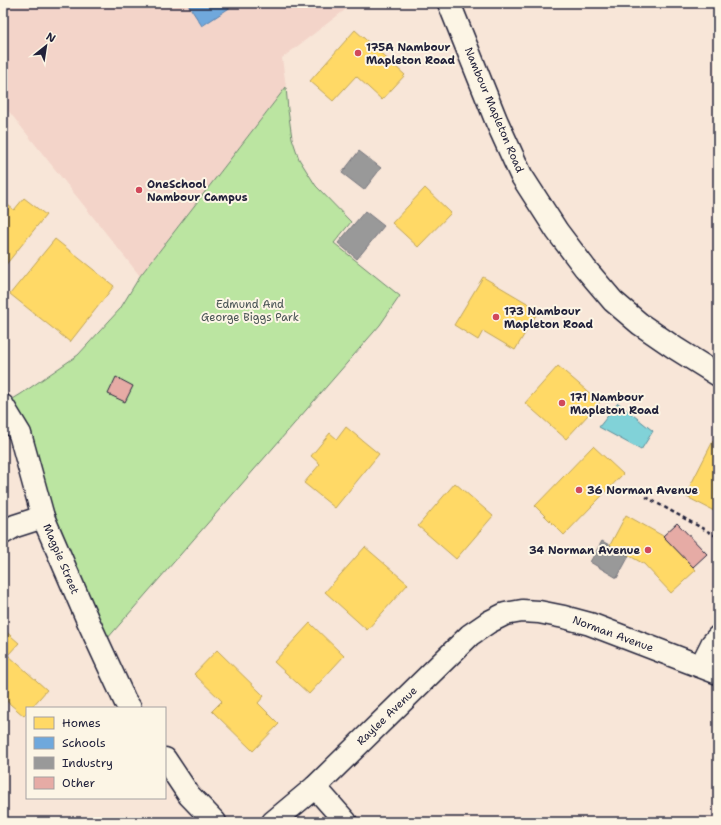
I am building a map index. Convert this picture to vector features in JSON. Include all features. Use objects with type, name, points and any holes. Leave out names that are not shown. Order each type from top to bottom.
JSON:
[{"type":"street","name":"Nambour Mapleton Road","points":[[449,3],[496,120],[521,175],[557,231],[585,268],[613,301],[640,324],[718,375]]},
{"type":"street","name":"Magpie Street","points":[[3,406],[20,434],[43,517],[88,621],[125,701],[129,707]]},
{"type":"street","points":[[3,533],[15,526],[43,517]]},
{"type":"street","name":"Norman Avenue","points":[[505,614],[539,612],[590,624],[709,670]]},
{"type":"street","name":"Raylee Avenue","points":[[273,822],[315,787],[470,635],[489,622],[505,614]]},
{"type":"street","points":[[709,670],[712,644],[718,637]]},
{"type":"street","points":[[166,760],[189,795],[215,822]]},
{"type":"street","points":[[315,787],[346,822]]},
{"type":"path","points":[[646,497],[718,537]]},
{"type":"shaded area","name":"OneSchool Nambour Campus","points":[[3,3],[354,3],[282,58],[286,87],[140,276],[3,104]]},
{"type":"green space","name":"Edmund And George Biggs Park","points":[[286,87],[292,138],[299,159],[316,186],[351,222],[334,243],[400,296],[380,325],[100,647],[3,405],[78,355],[120,309],[140,276]]},
{"type":"water","points":[[618,403],[653,431],[641,450],[599,427]]},
{"type":"building: Homes","name":"175A Nambour Mapleton Road","points":[[355,30],[405,75],[382,100],[356,76],[333,101],[310,81]]},
{"type":"building: Homes","points":[[425,188],[451,213],[418,247],[392,223]]},
{"type":"building: Homes","points":[[24,198],[46,215],[4,267],[3,201],[14,210]]},
{"type":"building: Homes","points":[[55,239],[114,286],[70,342],[10,294]]},
{"type":"building: Homes","name":"173 Nambour Mapleton Road","points":[[483,277],[539,310],[515,350],[483,331],[478,340],[454,325]]},
{"type":"building: Homes","name":"171 Nambour Mapleton Road","points":[[558,366],[600,402],[566,439],[525,403]]},
{"type":"building: Homes","points":[[346,427],[379,454],[335,508],[304,483],[320,464],[311,456],[330,433],[337,439]]},
{"type":"building: Homes","points":[[713,441],[718,444],[718,513],[685,496]]},
{"type":"building: Homes","name":"36 Norman Avenue","points":[[593,446],[623,474],[564,535],[535,506]]},
{"type":"building: Homes","points":[[455,483],[493,516],[456,559],[418,526]]},
{"type":"building: Homes","name":"34 Norman Avenue","points":[[626,515],[663,536],[696,570],[671,593],[644,564],[610,545]]},
{"type":"building: Homes","points":[[365,547],[408,584],[367,630],[325,592]]},
{"type":"building: Homes","points":[[310,623],[344,656],[309,694],[274,662]]},
{"type":"building: Homes","points":[[3,629],[19,643],[8,655],[47,690],[32,707],[26,707],[26,713],[24,716],[3,698]]},
{"type":"building: Homes","points":[[217,650],[264,696],[258,703],[279,724],[253,751],[212,711],[222,701],[194,674]]},
{"type":"building: Schools","points":[[187,3],[237,3],[202,26]]},
{"type":"building: Industry","points":[[359,151],[381,168],[364,190],[342,173]]},
{"type":"building: Industry","points":[[365,211],[384,226],[357,259],[338,243]]},
{"type":"building: Industry","points":[[602,541],[629,556],[617,578],[590,562]]},
{"type":"building: Other","points":[[116,377],[133,386],[125,402],[108,394]]},
{"type":"building: Other","points":[[677,523],[707,554],[693,567],[663,536]]},
{"type":"place","name":"175A Nambour Mapleton Road","points":[[358,53]]},
{"type":"place","name":"OneSchool Nambour Campus","points":[[139,190]]},
{"type":"place","name":"173 Nambour Mapleton Road","points":[[496,317]]},
{"type":"place","name":"171 Nambour Mapleton Road","points":[[562,403]]},
{"type":"place","name":"36 Norman Avenue","points":[[579,490]]},
{"type":"place","name":"34 Norman Avenue","points":[[648,550]]}]
